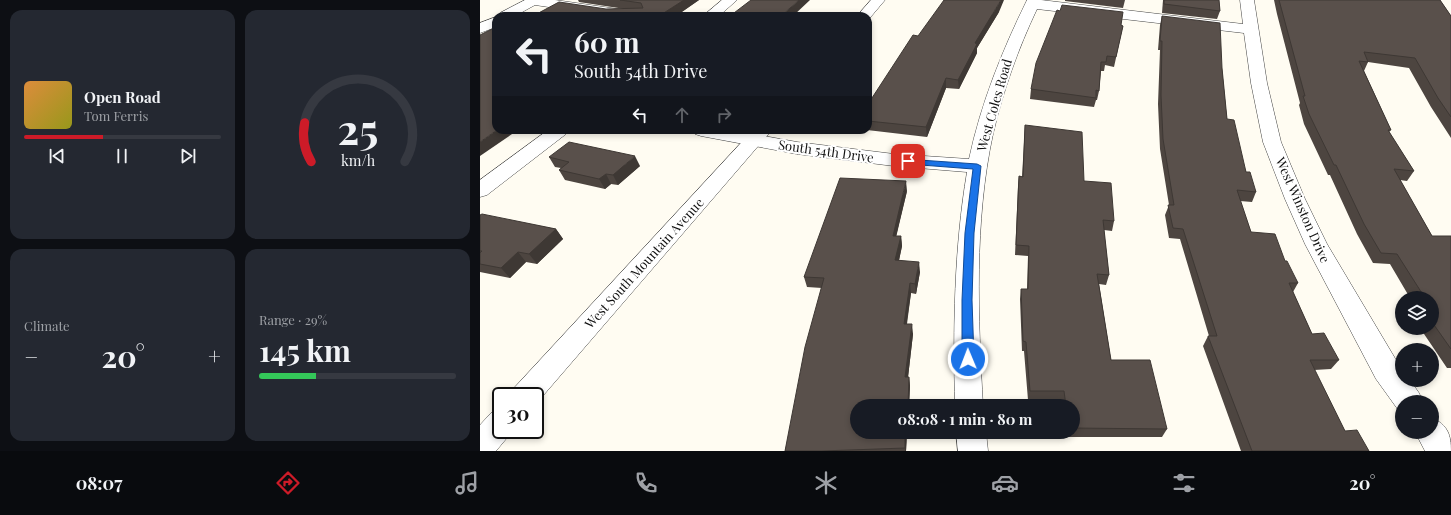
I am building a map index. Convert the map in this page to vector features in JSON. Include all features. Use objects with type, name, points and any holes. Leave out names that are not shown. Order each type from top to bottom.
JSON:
[{"type":"street","points":[[715,12],[730,0]]},
{"type":"street","points":[[868,12],[878,0]]},
{"type":"street","name":"West Winston Drive","points":[[1247,0],[1259,83],[1272,142],[1295,199],[1316,244],[1386,370],[1404,395]]},
{"type":"street","points":[[512,12],[533,1],[611,12]]},
{"type":"street","points":[[1033,2],[1251,29]]},
{"type":"street","name":"West Coles Road","points":[[969,399],[967,292],[970,233],[977,166],[991,107],[1001,74],[1010,50],[1033,2]]},
{"type":"street","points":[[480,29],[492,23]]},
{"type":"street","points":[[480,190],[555,134]]},
{"type":"street","name":"South 54th Drive","points":[[747,134],[758,135],[797,148],[894,160],[977,166]]},
{"type":"street","name":"West South Mountain Avenue","points":[[533,387],[758,135]]},
{"type":"street","points":[[480,447],[492,433]]},
{"type":"street","points":[[972,439],[973,451]]},
{"type":"street","points":[[1435,439],[1443,451]]},
{"type":"building","points":[[620,0],[684,0],[665,12],[540,12],[559,2],[606,9],[643,8],[641,3]]},
{"type":"building","points":[[751,0],[799,0],[786,12],[735,12]]},
{"type":"building","points":[[944,0],[1001,0],[975,43],[977,44],[958,80],[946,78],[926,127],[872,121],[872,98],[913,35],[918,36]]},
{"type":"building","points":[[1164,0],[1219,0],[1220,11],[1164,4]]},
{"type":"building","points":[[1279,0],[1440,0],[1451,16],[1451,117],[1438,98],[1415,58],[1364,52],[1368,62],[1359,61],[1391,130],[1388,130],[1414,171],[1394,169],[1432,236],[1451,236],[1451,349],[1439,332],[1439,291],[1421,291],[1397,254],[1381,253],[1364,224],[1336,165],[1334,165],[1309,114],[1303,96],[1305,96]]},
{"type":"building","points":[[1062,5],[1123,12],[1121,25],[1123,26],[1116,57],[1107,56],[1106,62],[1101,62],[1099,91],[1096,90],[1096,98],[1031,89],[1036,63],[1057,10],[1060,11]]},
{"type":"building","points":[[1162,16],[1220,23],[1222,68],[1227,119],[1234,120],[1246,172],[1250,172],[1256,192],[1237,190],[1251,232],[1275,234],[1285,261],[1287,261],[1298,283],[1289,283],[1312,334],[1324,333],[1339,360],[1310,360],[1345,431],[1357,430],[1369,451],[1252,451],[1208,336],[1217,336],[1183,229],[1173,228],[1168,205],[1174,205],[1163,139],[1161,95],[1162,41],[1160,41]]},
{"type":"building","points":[[492,29],[492,134],[480,142],[480,35]]},
{"type":"building","points":[[1025,125],[1082,132],[1084,181],[1111,183],[1114,221],[1103,220],[1109,275],[1097,274],[1111,360],[1150,360],[1167,429],[1080,428],[1080,399],[1065,399],[1064,391],[1030,391],[1026,342],[1023,341],[1021,289],[1028,289],[1029,246],[1016,245],[1019,176],[1023,177]]},
{"type":"building","points":[[569,142],[635,156],[613,175],[606,174],[599,179],[559,170],[569,162],[549,157]]},
{"type":"building","points":[[840,178],[906,181],[893,236],[901,236],[895,260],[919,262],[915,284],[910,283],[904,324],[912,324],[905,377],[909,377],[908,399],[850,399],[850,439],[905,439],[905,448],[785,451],[805,347],[824,278],[804,277]]},
{"type":"building","points":[[482,214],[556,229],[529,254],[518,252],[501,268],[480,264],[480,253],[482,251],[480,251],[480,215]]},
{"type":"route","points":[[908,161],[977,166],[970,233],[967,300],[968,359]]}]
